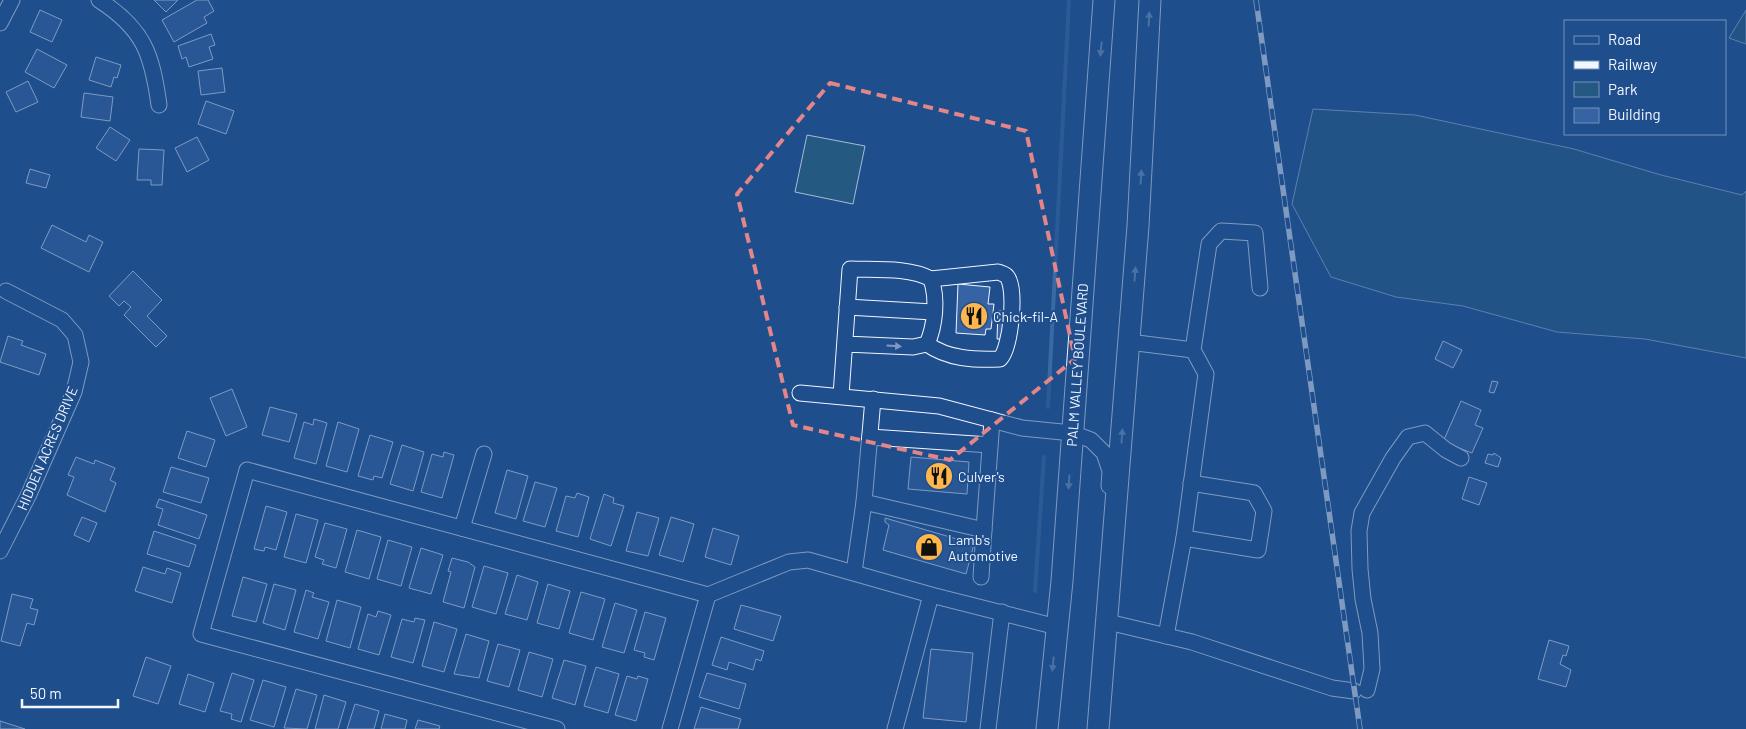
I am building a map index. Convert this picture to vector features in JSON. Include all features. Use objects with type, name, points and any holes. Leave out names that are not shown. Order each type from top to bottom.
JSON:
[{"type":"highway","name":"PALM VALLEY BOULEVARD","points":[[1047,729],[1057,627],[1104,0]]},
{"type":"highway","points":[[1098,729],[1138,226],[1150,0]]},
{"type":"street","points":[[0,22],[12,0]]},
{"type":"street","points":[[99,0],[127,22],[141,41],[153,67],[159,104]]},
{"type":"street","points":[[1166,636],[1184,538],[1206,374],[1193,350],[1209,244],[1221,231],[1255,233],[1260,288]]},
{"type":"street","points":[[841,395],[850,268],[906,272],[922,275],[931,280],[998,272],[1006,275],[1010,280],[1009,340],[1004,354],[1000,358],[953,357],[941,353],[927,344],[913,347],[845,344]]},
{"type":"street","points":[[927,344],[932,333],[934,312],[934,293],[931,280]]},
{"type":"street","name":"HIDDEN ACRES DRIVE","points":[[0,551],[29,494],[74,392],[81,362],[75,336],[62,320],[6,291]]},
{"type":"street","points":[[847,307],[934,312]]},
{"type":"street","points":[[1129,342],[1193,350]]},
{"type":"street","points":[[800,393],[841,395],[939,406],[1022,428],[1072,433],[1091,440],[1097,445],[1104,454],[1110,471],[1087,729]]},
{"type":"street","points":[[854,572],[864,502],[873,399]]},
{"type":"street","points":[[980,577],[992,420]]},
{"type":"street","points":[[1108,622],[1192,642],[1332,688],[1361,691],[1372,669],[1370,633],[1363,600],[1360,569],[1359,531],[1362,513],[1393,458],[1408,437],[1425,433],[1446,450],[1460,458]]},
{"type":"street","points":[[870,437],[990,445]]},
{"type":"street","points":[[462,528],[484,454]]},
{"type":"street","points":[[557,729],[201,634],[247,470],[708,595],[790,562],[808,560],[931,595],[1057,627]]},
{"type":"street","points":[[1184,538],[1258,550],[1264,511],[1254,493],[1191,483]]},
{"type":"street","points":[[864,502],[984,530]]},
{"type":"street","points":[[670,729],[708,595]]},
{"type":"street","points":[[895,729],[931,595]]},
{"type":"street","points":[[988,729],[1002,612]]},
{"type":"highlighted area","points":[[830,83],[1026,131],[1075,359],[950,460],[793,425],[737,194]]},
{"type":"green space","points":[[1746,10],[1746,44],[1729,38]]},
{"type":"green space","points":[[1313,109],[1415,115],[1574,149],[1661,175],[1742,195],[1746,191],[1746,358],[1645,339],[1557,332],[1463,306],[1396,297],[1331,277],[1292,204]]},
{"type":"green space","points":[[807,135],[865,146],[853,204],[795,192]]},
{"type":"building","points":[[154,0],[178,0],[166,12]]},
{"type":"building","points":[[197,0],[208,0],[214,11],[204,17],[207,23],[174,42],[162,20]]},
{"type":"building","points":[[40,10],[62,20],[52,42],[30,32]]},
{"type":"building","points":[[211,34],[215,45],[209,47],[213,59],[189,67],[186,57],[182,59],[178,46]]},
{"type":"building","points":[[37,49],[67,65],[54,88],[25,72]]},
{"type":"building","points":[[96,57],[121,65],[117,78],[114,77],[111,87],[89,80]]},
{"type":"building","points":[[222,68],[225,92],[201,95],[198,71]]},
{"type":"building","points":[[28,81],[38,102],[16,112],[6,92]]},
{"type":"building","points":[[84,93],[113,97],[110,121],[81,117]]},
{"type":"building","points":[[206,101],[234,111],[226,134],[198,124]]},
{"type":"building","points":[[110,127],[130,140],[116,161],[96,148]]},
{"type":"building","points":[[197,137],[209,160],[187,172],[175,148]]},
{"type":"building","points":[[139,149],[164,150],[162,185],[151,185],[151,180],[137,180]]},
{"type":"building","points":[[30,169],[50,175],[46,188],[26,183]]},
{"type":"building","points":[[52,225],[86,242],[89,235],[103,242],[89,272],[41,248]]},
{"type":"building","points":[[133,271],[162,300],[147,316],[167,336],[156,347],[124,315],[131,307],[124,301],[119,306],[109,296]]},
{"type":"building","name":"Chick-fil-A","points":[[958,284],[990,287],[988,304],[994,304],[991,329],[986,329],[985,335],[956,333]]},
{"type":"building","points":[[998,311],[1013,312],[1012,340],[997,339]]},
{"type":"building","points":[[8,336],[23,341],[21,345],[46,354],[39,375],[0,362]]},
{"type":"building","points":[[1443,341],[1462,350],[1453,368],[1435,359]]},
{"type":"building","points":[[1492,381],[1498,382],[1494,393],[1489,392]]},
{"type":"building","points":[[232,389],[247,427],[226,436],[210,398]]},
{"type":"building","points":[[1461,401],[1481,410],[1475,425],[1483,428],[1472,453],[1443,442]]},
{"type":"building","points":[[270,407],[297,414],[289,442],[262,435]]},
{"type":"building","points":[[314,419],[327,423],[316,464],[294,458],[304,422],[313,425]]},
{"type":"building","points":[[338,422],[359,429],[347,472],[326,466]]},
{"type":"building","points":[[187,431],[215,440],[206,467],[178,458]]},
{"type":"building","points":[[370,435],[393,442],[382,478],[374,476],[373,480],[358,476]]},
{"type":"building","points":[[402,445],[424,452],[413,491],[390,484]]},
{"type":"building","points":[[444,452],[454,455],[442,498],[421,492],[432,454],[443,457]]},
{"type":"building","points":[[1494,453],[1501,458],[1498,467],[1485,463],[1488,454],[1493,455]]},
{"type":"building","points":[[76,457],[94,464],[95,460],[115,468],[110,480],[116,483],[105,512],[67,495],[74,477],[68,475]]},
{"type":"building","name":"Culver's","points":[[911,457],[969,462],[967,494],[908,489]]},
{"type":"building","points":[[171,467],[209,478],[201,503],[163,492]]},
{"type":"building","points":[[507,470],[528,476],[516,519],[495,513]]},
{"type":"building","points":[[1469,477],[1487,483],[1479,505],[1462,499]]},
{"type":"building","points":[[535,482],[557,488],[545,527],[523,521]]},
{"type":"building","points":[[577,493],[589,497],[578,537],[556,531],[566,496],[575,498]]},
{"type":"building","points":[[604,494],[614,498],[613,503],[624,506],[611,546],[590,539]]},
{"type":"building","points":[[159,499],[207,515],[199,539],[158,525],[163,509],[156,507]]},
{"type":"building","points":[[266,506],[287,512],[276,550],[265,547],[264,551],[254,549]]},
{"type":"building","points":[[637,512],[659,518],[648,556],[626,551]]},
{"type":"building","points":[[296,514],[318,520],[306,563],[284,557]]},
{"type":"building","points":[[82,517],[97,523],[89,542],[74,535]]},
{"type":"building","points":[[671,517],[694,524],[683,562],[659,555]]},
{"type":"building","name":"Lamb's Automotive","points":[[885,518],[974,544],[966,574],[883,550],[889,525],[885,522]]},
{"type":"building","points":[[325,523],[347,529],[336,568],[322,564],[324,560],[315,557]]},
{"type":"building","points":[[713,528],[739,536],[731,565],[705,557]]},
{"type":"building","points":[[357,530],[381,537],[369,579],[345,572]]},
{"type":"building","points":[[154,531],[196,545],[189,567],[147,554]]},
{"type":"building","points":[[388,540],[412,547],[401,586],[377,579]]},
{"type":"building","points":[[421,548],[443,555],[431,594],[409,588]]},
{"type":"building","points":[[452,558],[468,562],[475,567],[464,608],[443,602],[451,572],[448,571]]},
{"type":"building","points":[[484,566],[508,573],[496,614],[472,607]]},
{"type":"building","points":[[143,567],[165,574],[167,568],[181,573],[172,603],[135,591]]},
{"type":"building","points":[[517,575],[538,582],[527,620],[505,614]]},
{"type":"building","points":[[243,577],[267,584],[256,622],[232,616]]},
{"type":"building","points":[[274,584],[296,590],[285,630],[263,623]]},
{"type":"building","points":[[548,584],[570,591],[559,629],[537,623]]},
{"type":"building","points":[[306,590],[314,593],[312,597],[329,602],[318,639],[294,632]]},
{"type":"building","points":[[581,592],[605,599],[593,640],[569,633]]},
{"type":"building","points":[[12,594],[33,599],[30,608],[38,610],[34,625],[27,623],[20,646],[1,641]]},
{"type":"building","points":[[337,600],[361,607],[350,648],[326,641]]},
{"type":"building","points":[[615,603],[637,610],[624,653],[602,647]]},
{"type":"building","points":[[741,605],[781,616],[773,641],[734,629]]},
{"type":"building","points":[[378,611],[391,615],[379,655],[358,649],[368,614],[376,617]]},
{"type":"building","points":[[645,612],[666,618],[654,660],[644,657],[645,653],[634,650]]},
{"type":"building","points":[[415,618],[425,620],[413,663],[391,657],[402,619],[414,622]]},
{"type":"building","points":[[434,622],[457,629],[444,672],[422,666]]},
{"type":"building","points":[[466,634],[489,641],[479,678],[454,674]]},
{"type":"building","points":[[721,637],[764,651],[761,661],[756,659],[753,670],[729,662],[727,670],[712,665]]},
{"type":"building","points":[[1549,640],[1569,646],[1566,656],[1563,655],[1560,664],[1571,670],[1566,687],[1538,679]]},
{"type":"building","points":[[498,644],[520,650],[509,687],[487,681]]},
{"type":"building","points":[[931,649],[973,653],[966,722],[923,718]]},
{"type":"building","points":[[529,652],[553,659],[542,697],[518,690]]},
{"type":"building","points":[[146,657],[171,666],[158,704],[133,696]]},
{"type":"building","points":[[564,660],[586,666],[575,705],[552,698]]},
{"type":"building","points":[[596,667],[619,674],[608,713],[584,706]]},
{"type":"building","points":[[232,673],[254,680],[241,722],[231,719],[232,714],[220,711]]},
{"type":"building","points":[[707,673],[746,684],[739,709],[699,697]]},
{"type":"building","points":[[188,674],[214,683],[205,712],[179,704]]},
{"type":"building","points":[[627,676],[637,679],[638,676],[648,679],[636,721],[615,715]]},
{"type":"building","points":[[263,680],[286,687],[274,727],[250,720]]},
{"type":"building","points":[[296,689],[317,695],[307,729],[284,728]]},
{"type":"building","points":[[324,695],[346,702],[338,729],[315,729]]},
{"type":"building","points":[[355,704],[379,711],[374,729],[347,729]]},
{"type":"building","points":[[701,707],[741,719],[738,729],[694,729]]},
{"type":"building","points":[[385,714],[407,720],[405,729],[381,729]]},
{"type":"building","points":[[418,720],[440,726],[439,729],[415,729]]},
{"type":"building","points":[[0,721],[25,729],[0,729]]},
{"type":"waterway","points":[[1048,407],[1069,0]]},
{"type":"waterway","points":[[1035,591],[1044,457]]},
{"type":"railway","points":[[1256,0],[1360,729]]},
{"type":"place","name":"Chick-fil-A","points":[[974,316]]},
{"type":"place","name":"Culver's","points":[[939,476]]},
{"type":"place","name":"Lamb's Automotive","points":[[929,547]]}]
